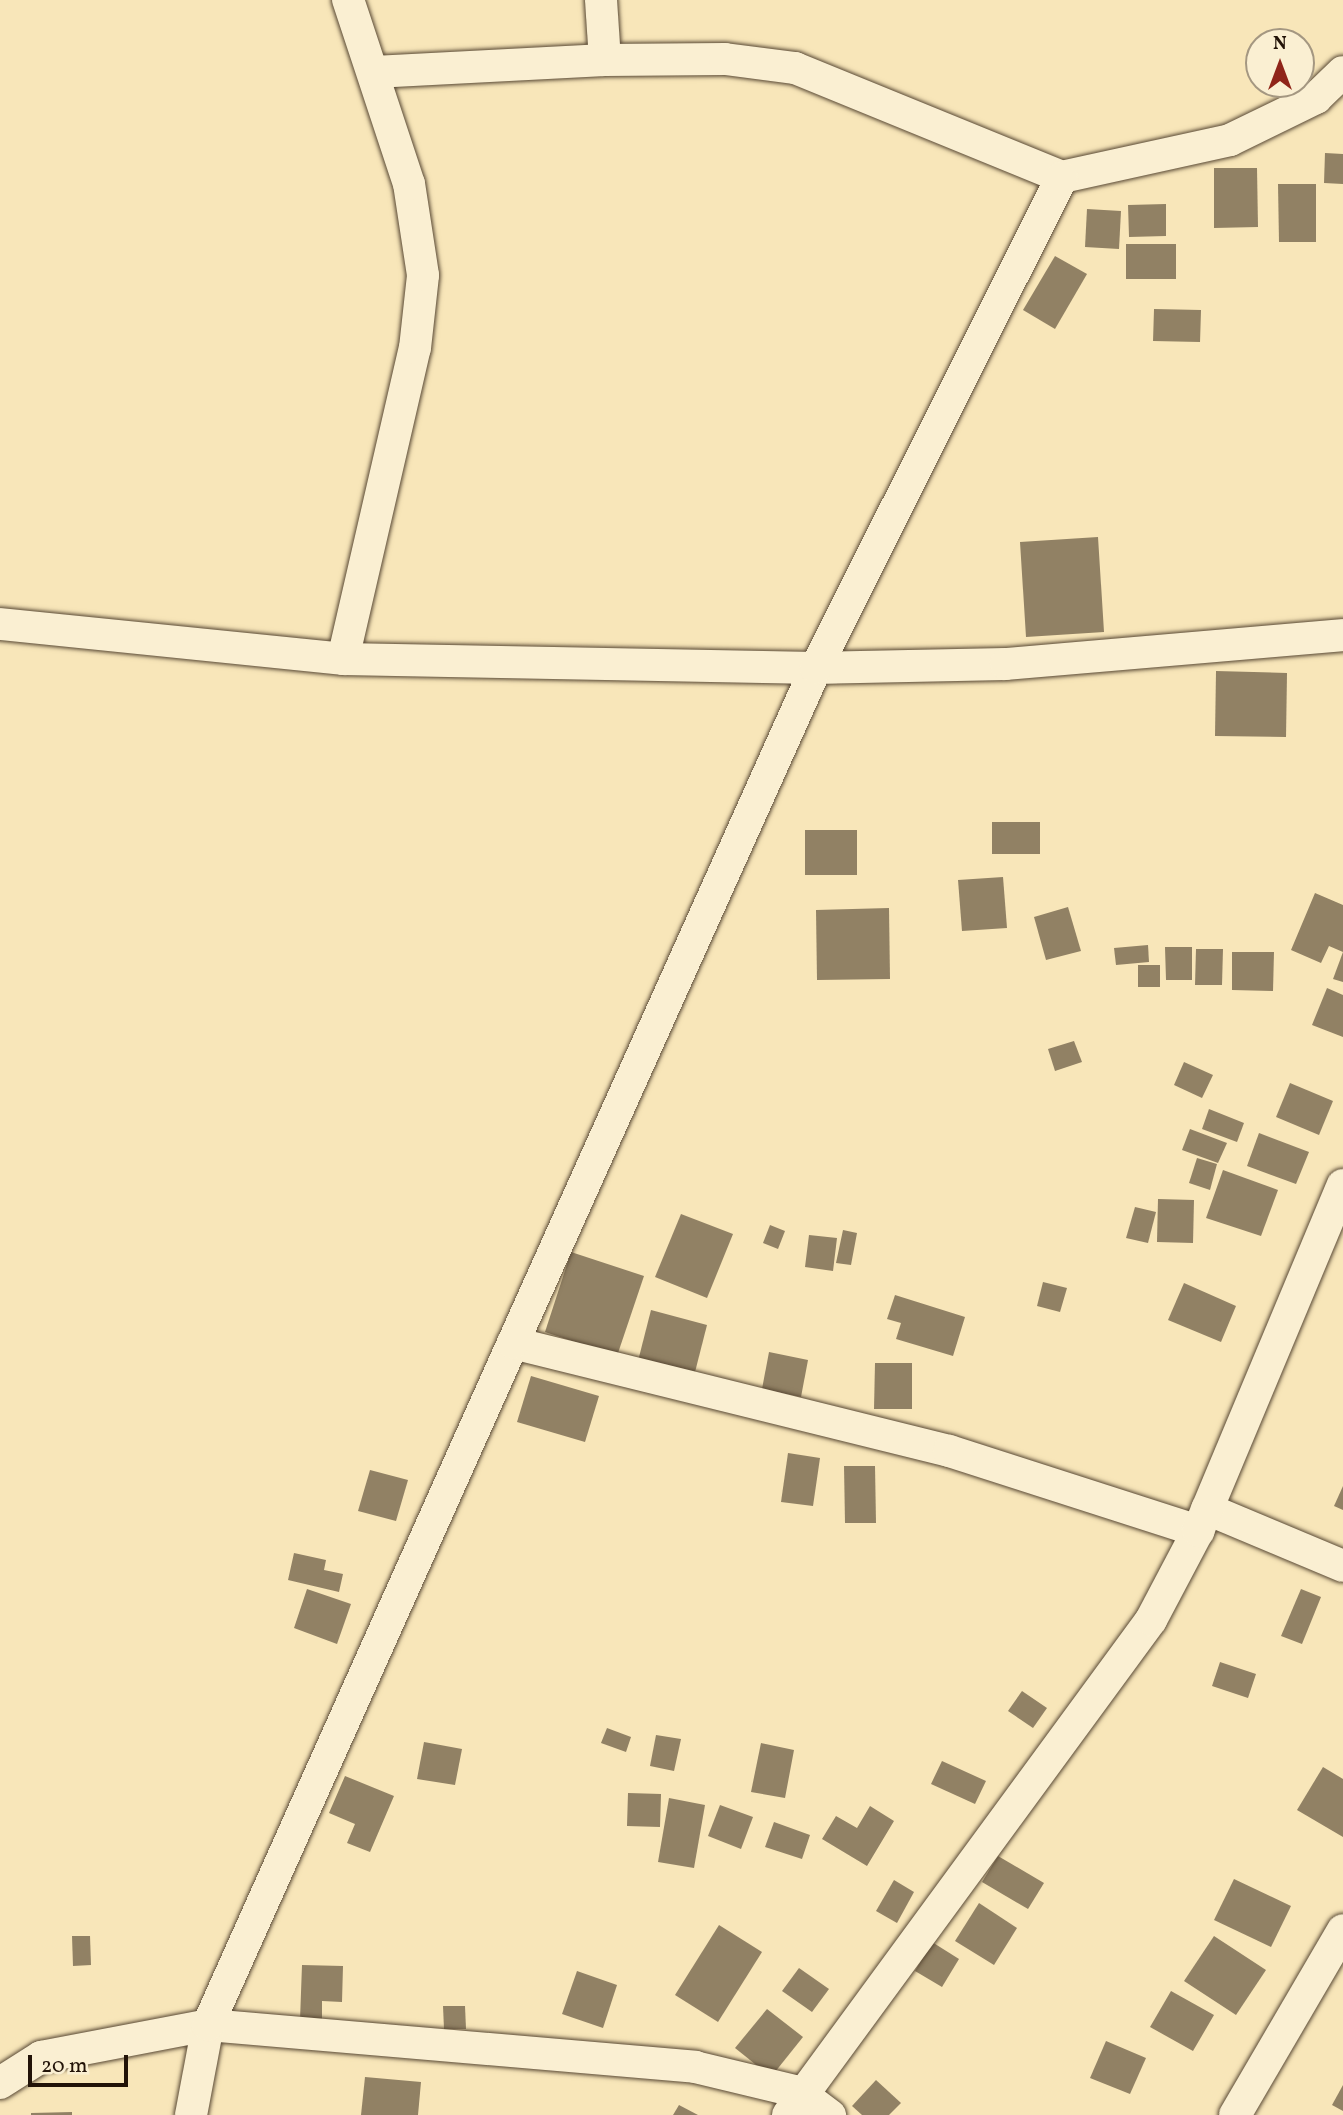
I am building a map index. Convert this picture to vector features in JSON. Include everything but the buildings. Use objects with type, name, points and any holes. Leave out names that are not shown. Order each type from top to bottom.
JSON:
[{"type":"street","points":[[343,659],[422,314],[419,229],[374,72],[348,0]]},
{"type":"street","points":[[601,0],[605,60]]},
{"type":"street","points":[[374,72],[605,60],[725,59],[795,68],[1062,177],[1230,141],[1296,110],[1343,72]]},
{"type":"street","points":[[191,2115],[208,2025],[816,668],[1062,177]]},
{"type":"street","points":[[0,624],[343,659],[816,668],[1006,664],[1343,635]]},
{"type":"street","points":[[793,2104],[1152,1620],[1202,1520],[1343,1185]]},
{"type":"street","points":[[513,1343],[949,1451],[1202,1520],[1343,1566]]},
{"type":"street","points":[[1235,2115],[1343,1930]]},
{"type":"street","points":[[0,2083],[41,2057],[208,2025],[695,2067],[830,2115]]}]
